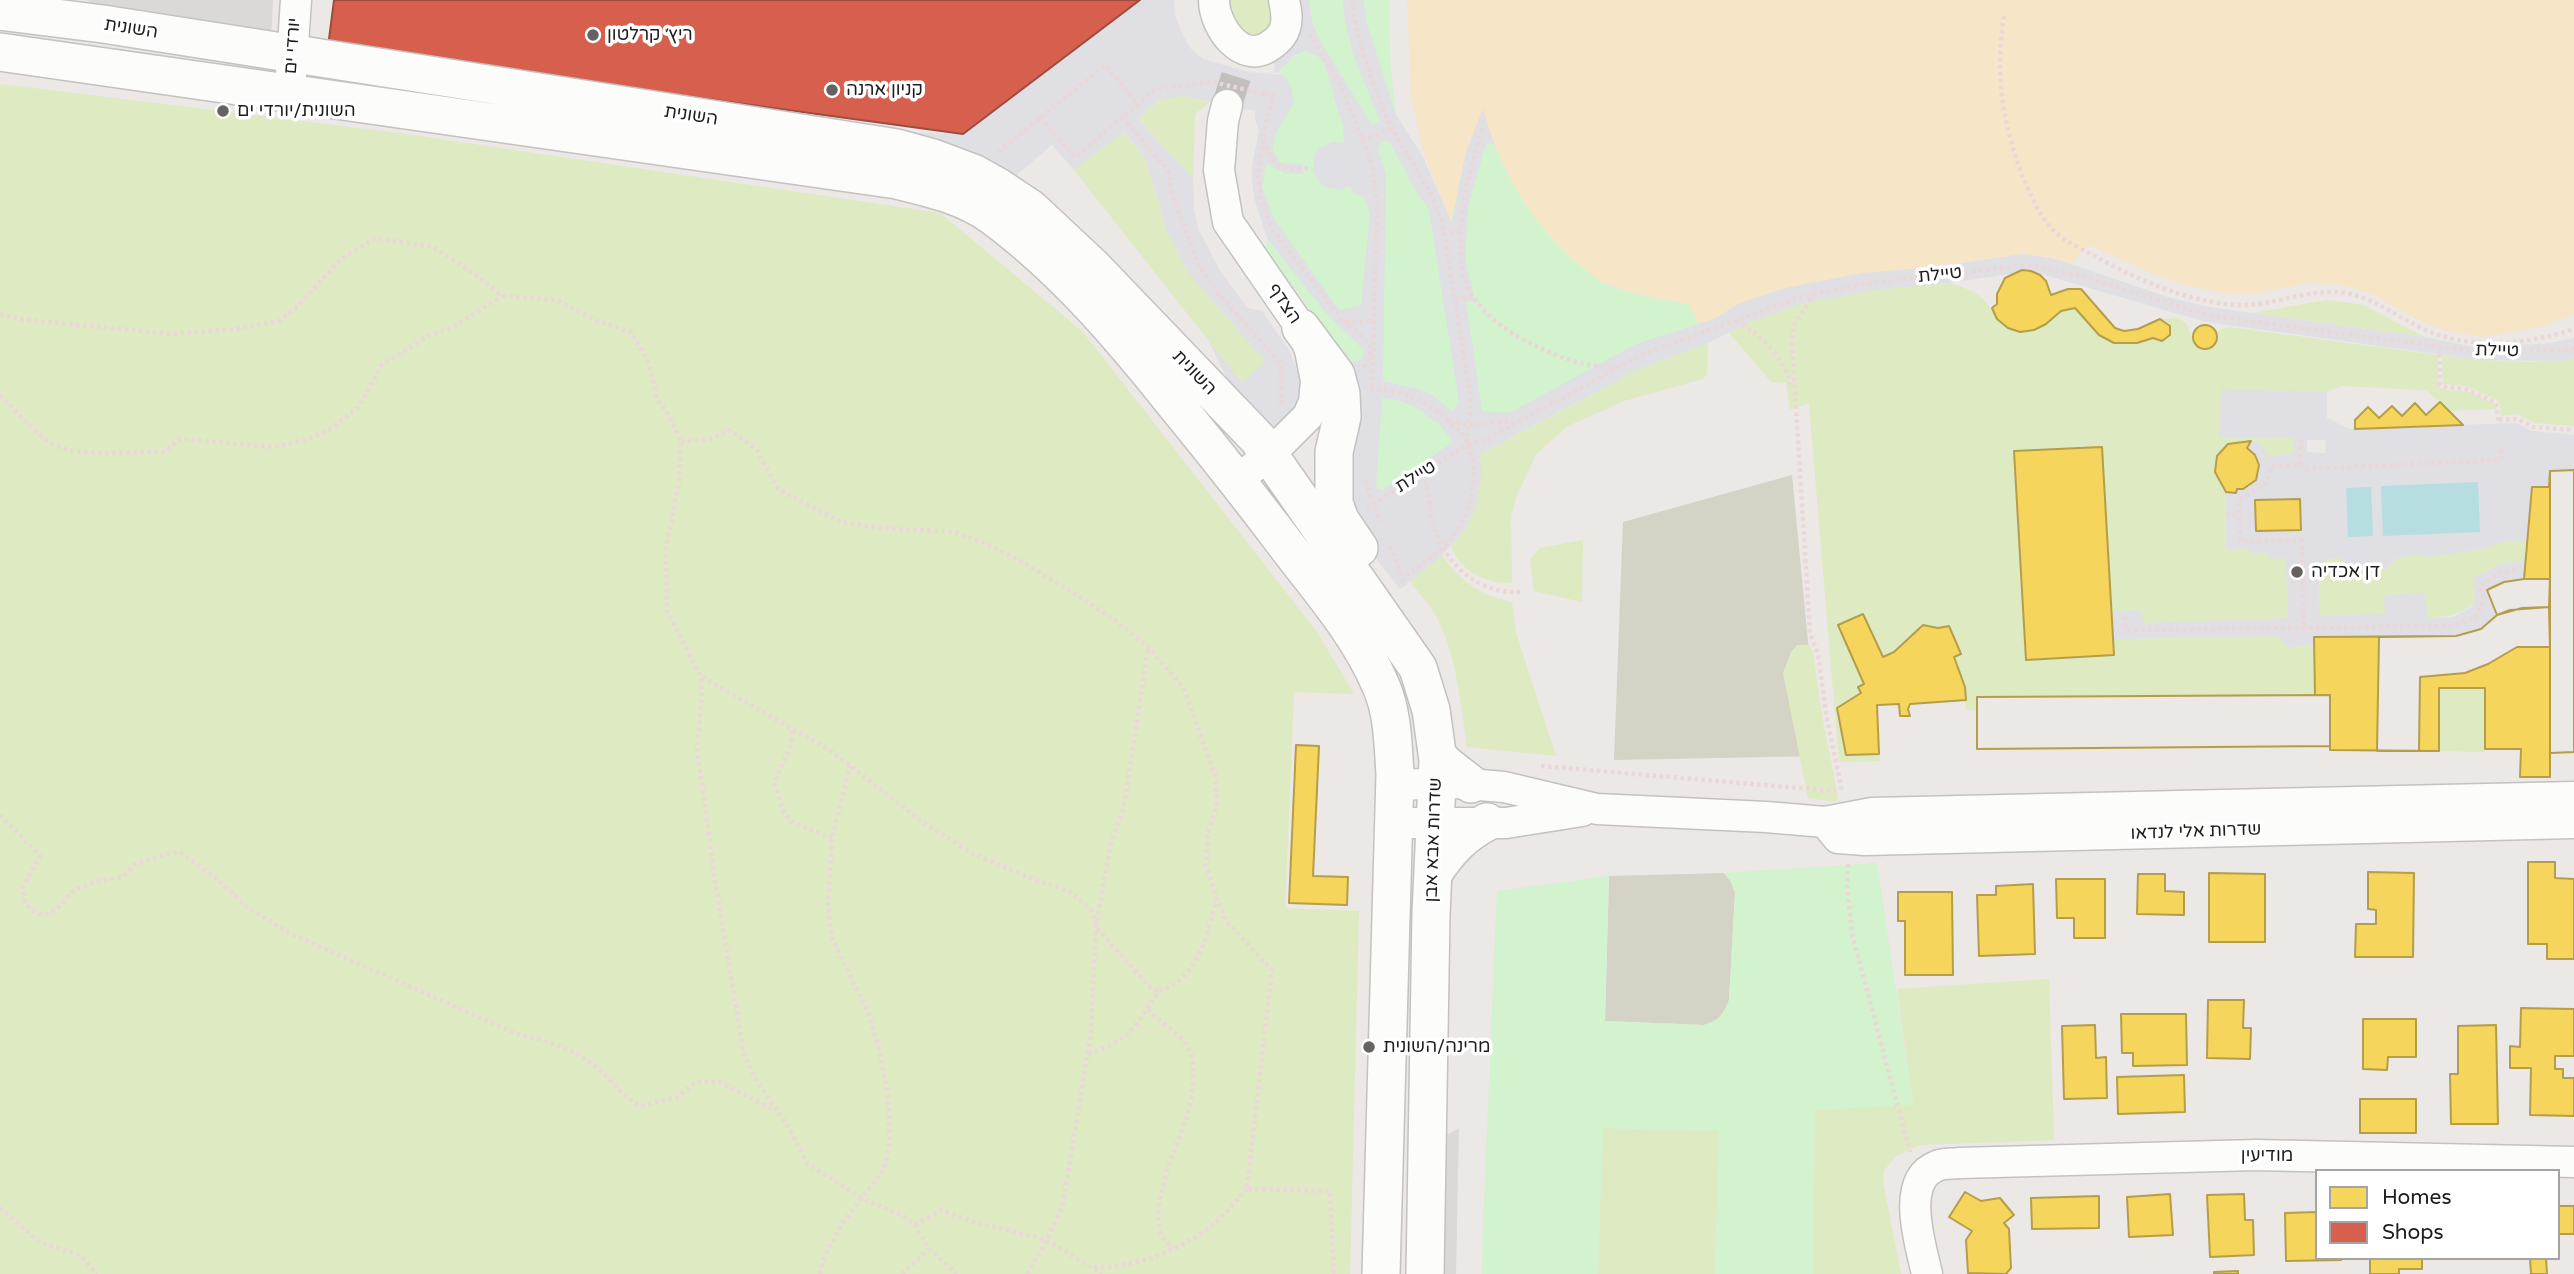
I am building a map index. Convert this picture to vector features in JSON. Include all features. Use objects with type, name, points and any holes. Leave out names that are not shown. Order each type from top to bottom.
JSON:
[{"type":"street","name":"יורדי ים","points":[[290,93],[296,0]]},
{"type":"street","points":[[1214,0],[1218,20],[1225,34],[1238,47],[1231,77]]},
{"type":"street","points":[[1231,77],[1253,52],[1266,50],[1278,41],[1285,28],[1284,0]]},
{"type":"street","name":"השונית","points":[[0,12],[103,24],[293,56],[897,148],[933,158],[972,173],[1031,209],[1093,267],[1258,439],[1280,444]]},
{"type":"street","name":"השונית","points":[[0,52],[897,180],[951,194],[989,213],[1069,282],[1132,349],[1237,480]]},
{"type":"street","name":"הצדף","points":[[1231,77],[1223,121],[1219,170],[1227,222],[1301,328],[1313,365],[1314,402],[1308,416],[1237,480]]},
{"type":"street","points":[[1301,328],[1336,375],[1341,394],[1342,417],[1334,452],[1334,503],[1340,520],[1387,587],[1400,611],[1418,667]]},
{"type":"street","name":"שדרות אבא אבן","points":[[1280,444],[1418,667],[1448,774],[1437,822],[1433,874],[1425,1274]]},
{"type":"street","points":[[1237,480],[1333,607],[1364,653],[1382,687],[1392,728],[1395,785],[1381,1274]]},
{"type":"street","name":"שדרות אלי לנדאו","points":[[1395,785],[1448,774],[1597,809],[1825,822],[1872,813],[2574,797]]},
{"type":"street","name":"שדרות אלי לנדאו","points":[[1394,823],[1506,823],[1597,809]]},
{"type":"street","points":[[1433,874],[1450,848],[1487,822]]},
{"type":"street","name":"שדרות אלי לנדאו","points":[[1825,822],[1838,838],[1865,840],[2574,823]]},
{"type":"street","name":"מודיעין","points":[[1926,1173],[1937,1166],[1959,1163],[2256,1155],[2574,1162]]},
{"type":"street","points":[[1926,1173],[1914,1199],[1914,1208],[1927,1274]]},
{"type":"path","points":[[1352,0],[1371,72],[1392,128],[1436,204],[1471,400],[1467,445]]},
{"type":"path","points":[[2004,16],[2000,45],[2001,102],[2012,149],[2030,194],[2051,228],[2071,243],[2118,269],[2178,293],[2236,305],[2260,304],[2324,292],[2355,295],[2372,300],[2429,332],[2473,342],[2534,339],[2574,330]]},
{"type":"path","points":[[1306,27],[1340,84],[1372,164],[1377,204],[1371,402]]},
{"type":"path","points":[[972,173],[1105,65],[1138,105]]},
{"type":"path","points":[[1040,117],[1075,157],[1156,89],[1231,77],[1264,94],[1274,96],[1263,136],[1258,177],[1261,198],[1272,229],[1342,320],[1367,341],[1371,350],[1370,359],[1366,366],[1355,370]]},
{"type":"path","points":[[1122,117],[1168,170],[1171,191],[1199,266],[1217,292],[1281,365],[1280,444]]},
{"type":"path","points":[[1362,141],[1392,128]]},
{"type":"path","points":[[1482,129],[1463,198],[1460,231],[1463,278],[1474,296],[1500,325],[1562,358],[1583,365],[1617,368]]},
{"type":"path","points":[[1263,136],[1271,161],[1279,166],[1295,169],[1312,168]]},
{"type":"path","points":[[1443,234],[1460,231]]},
{"type":"path","points":[[0,314],[19,319],[170,334],[236,329],[279,321],[299,305],[341,259],[375,238],[433,247],[480,277],[502,296],[556,300],[597,320],[631,332],[648,361],[657,400],[668,414],[681,441],[679,482],[666,548],[667,611],[701,677],[697,749],[716,887],[744,1055],[808,1164],[861,1198],[903,1216],[915,1225],[929,1249],[957,1273]]},
{"type":"path","name":"טיילת","points":[[1362,512],[1467,445],[1485,440],[1641,355],[1815,293],[1857,285],[2029,265],[2085,277],[2219,317],[2481,352],[2574,349]]},
{"type":"path","points":[[1815,293],[1794,325],[1794,398],[1810,635],[1818,653],[1826,714],[1842,791]]},
{"type":"path","points":[[0,395],[36,431],[59,448],[104,454],[165,452],[180,439],[274,447],[305,440],[329,430],[358,408],[382,365],[428,336],[455,326],[502,296]]},
{"type":"path","points":[[1455,299],[1474,296]]},
{"type":"path","points":[[1342,320],[1352,323],[1373,320]]},
{"type":"path","points":[[1736,321],[1752,330],[1772,348],[1783,364],[1794,398]]},
{"type":"path","points":[[2440,347],[2440,384],[2465,389],[2496,403],[2499,422],[2518,419],[2533,426],[2574,430]]},
{"type":"path","points":[[1365,391],[1397,392],[1433,408],[1460,431],[1467,445],[1473,470],[1468,507],[1457,531],[1444,546],[1403,578]]},
{"type":"path","points":[[1448,421],[1489,425],[1518,420]]},
{"type":"path","points":[[681,441],[708,440],[730,430],[757,450],[778,489],[841,522],[881,528],[954,531],[1017,559],[1113,619],[1148,648],[1183,688],[1215,775],[1217,802],[1208,834],[1206,865],[1217,900],[1227,922],[1272,970],[1247,1189],[1216,1222],[1189,1241],[1144,1260],[1115,1268],[1093,1267]]},
{"type":"path","points":[[2300,464],[2301,439]]},
{"type":"path","points":[[2304,626],[2302,541],[2240,541],[2239,500],[2265,484],[2272,466],[2300,464],[2307,469],[2501,460],[2501,446]]},
{"type":"path","points":[[1421,474],[1428,488],[1433,526],[1452,561],[1478,583],[1493,590],[1520,592]]},
{"type":"path","points":[[1333,478],[1366,478],[1383,528]]},
{"type":"path","points":[[2226,515],[2239,515]]},
{"type":"path","points":[[1388,541],[1405,586]]},
{"type":"path","points":[[2126,617],[2126,630],[2454,625],[2476,617],[2483,601],[2480,586],[2502,572],[2516,570]]},
{"type":"path","points":[[1025,1274],[1048,1240],[1063,1204],[1091,1032],[1096,926],[1110,846],[1124,807],[1148,648]]},
{"type":"path","points":[[701,677],[831,751],[920,820],[971,853],[1069,891],[1091,911],[1096,926],[1151,988],[1159,991],[1173,987],[1183,979],[1208,934],[1217,900]]},
{"type":"path","points":[[793,731],[790,749],[774,783],[775,792],[790,822],[832,838]]},
{"type":"path","points":[[820,1274],[824,1258],[840,1227],[884,1169],[890,1142],[888,1096],[877,1044],[868,1013],[832,938],[828,904],[832,838],[850,766]]},
{"type":"path","points":[[0,815],[40,856],[23,887],[25,903],[32,911],[43,915],[56,911],[75,890],[98,881],[123,877],[134,865],[180,852],[217,879],[247,906],[289,933],[517,1034],[551,1042],[579,1055],[600,1070],[630,1101],[642,1106],[678,1097],[695,1082],[720,1082],[776,1111]]},
{"type":"path","points":[[1848,862],[1847,885],[1852,934],[1874,1022],[1910,1154],[1926,1173]]},
{"type":"path","points":[[1088,1054],[1123,1039],[1141,1022],[1159,991]]},
{"type":"path","points":[[1148,1009],[1160,1022],[1182,1038],[1191,1055],[1193,1072],[1186,1119],[1173,1150],[1157,1217],[1160,1235],[1165,1243],[1174,1247]]},
{"type":"path","points":[[1247,1189],[1330,1191],[1334,1274]]},
{"type":"path","points":[[0,1208],[41,1243],[80,1255],[97,1274]]},
{"type":"path","points":[[915,1225],[941,1210],[974,1223],[1048,1240],[1102,1274]]},
{"type":"path","points":[[902,1274],[929,1249]]},
{"type":"shaded area","points":[[86,0],[273,0],[271,37],[96,5]]},
{"type":"shaded area","points":[[1140,0],[1174,0],[1176,18],[1182,33],[1190,48],[1203,59],[1248,72],[1282,75],[1287,80],[1292,89],[1293,105],[1277,130],[1272,149],[1280,163],[1303,164],[1304,174],[1286,174],[1266,163],[1262,188],[1274,219],[1339,310],[1361,306],[1370,213],[1364,197],[1354,193],[1350,185],[1343,189],[1328,188],[1321,185],[1313,171],[1314,156],[1318,149],[1332,142],[1344,143],[1343,127],[1325,65],[1318,56],[1305,51],[1293,56],[1274,73],[1275,59],[1296,0],[1309,0],[1313,25],[1319,39],[1372,126],[1380,121],[1353,54],[1345,22],[1343,0],[1363,0],[1368,27],[1396,115],[1422,155],[1452,223],[1466,152],[1483,109],[1494,144],[1488,143],[1485,146],[1468,207],[1465,258],[1474,296],[1473,301],[1466,302],[1482,411],[1508,413],[1636,344],[1714,319],[1740,303],[1786,288],[1862,273],[1935,267],[2023,254],[2051,258],[2167,297],[2209,307],[2471,346],[2544,344],[2574,338],[2574,359],[2481,360],[2206,322],[2031,271],[1874,290],[1804,303],[1755,320],[1708,343],[1641,368],[1480,454],[1481,474],[1476,508],[1461,535],[1437,560],[1400,589],[1352,528],[1342,367],[1348,359],[1352,362],[1361,360],[1364,350],[1325,312],[1267,238],[1254,198],[1252,180],[1259,130],[1255,111],[1183,96],[1160,99],[1138,119],[1193,178],[1198,228],[1219,269],[1247,308],[1262,311],[1289,350],[1298,372],[1300,393],[1295,409],[1279,425],[1265,426],[1236,397],[1208,340],[1242,383],[1265,361],[1189,274],[1167,231],[1146,159],[1124,132],[1074,170],[1052,145],[1011,180],[895,132],[963,134]],"holes":[[[1387,141],[1429,209],[1459,402],[1453,410],[1431,394],[1383,381],[1386,174],[1378,150],[1381,142]],[[1382,398],[1401,401],[1419,409],[1441,426],[1453,442],[1383,490],[1378,489],[1376,484]]]},
{"type":"shaded area","points":[[2221,389],[2327,392],[2327,418],[2349,429],[2516,423],[2532,431],[2574,435],[2574,470],[2550,471],[2549,487],[2532,487],[2527,543],[2509,540],[2482,549],[2430,557],[2414,555],[2395,559],[2388,568],[2374,573],[2348,567],[2340,558],[2328,559],[2318,564],[2320,615],[2385,614],[2384,595],[2425,593],[2427,618],[2453,617],[2472,607],[2475,599],[2473,578],[2501,564],[2525,560],[2524,579],[2504,582],[2488,589],[2497,615],[2481,629],[2468,634],[2315,637],[2314,645],[2289,647],[2282,643],[2280,636],[2114,639],[2112,611],[2142,610],[2143,623],[2288,618],[2286,558],[2269,559],[2269,553],[2251,553],[2250,549],[2226,549],[2226,492],[2236,493],[2237,489],[2243,489],[2256,480],[2259,465],[2255,455],[2247,448],[2251,441],[2260,443],[2270,457],[2293,453],[2293,438],[2219,438]],"holes":[[[2307,440],[2326,440],[2325,453],[2307,452]]]},
{"type":"shaded area","points":[[1792,475],[1819,756],[1614,760],[1623,522]]},
{"type":"shaded area","points":[[1724,873],[1735,893],[1729,1000],[1724,1012],[1717,1020],[1704,1025],[1605,1021],[1609,876]]},
{"type":"shaded area","points":[[1459,1128],[1456,1274],[1434,1274],[1436,1141]]},
{"type":"green space","points":[[1230,0],[1272,0],[1273,17],[1266,34],[1250,35],[1238,28],[1230,9]]},
{"type":"green space","points":[[1309,0],[1389,0],[1391,69],[1396,115],[1422,155],[1451,223],[1466,152],[1483,109],[1509,177],[1551,238],[1604,283],[1635,294],[1689,304],[1708,343],[1641,368],[1479,455],[1366,522],[1359,376],[1266,250],[1269,208],[1262,188],[1263,172],[1277,130],[1293,105],[1287,80],[1278,72],[1293,56],[1305,51],[1313,25]]},
{"type":"green space","points":[[0,84],[399,133],[940,213],[1083,332],[1317,632],[1354,694],[1294,692],[1285,908],[1359,911],[1350,1274],[0,1274]]},
{"type":"green space","points":[[1172,96],[1209,102],[1195,114],[1193,178],[1138,119],[1160,99]]},
{"type":"green space","points":[[1123,132],[1146,159],[1167,231],[1189,274],[1265,361],[1242,383],[1074,170]]},
{"type":"green space","points":[[1948,283],[1972,291],[1983,299],[1997,319],[2053,316],[2075,308],[2101,333],[2118,342],[2168,338],[2171,327],[2160,319],[2178,318],[2186,323],[2195,345],[2202,349],[2212,347],[2220,329],[2229,327],[2438,355],[2438,387],[2478,396],[2495,404],[2497,412],[2494,409],[2449,411],[2426,390],[2342,386],[2327,392],[2221,389],[2293,437],[2293,453],[2269,457],[2256,443],[2228,444],[2218,457],[2215,472],[2226,492],[2226,549],[2251,549],[2251,553],[2269,553],[2269,558],[2286,558],[2288,619],[2142,623],[2114,639],[2281,636],[2289,647],[2314,645],[2315,695],[1978,697],[1977,710],[1966,710],[1965,687],[1954,657],[1961,653],[1949,626],[1938,628],[1923,625],[1894,652],[1883,657],[1863,614],[1838,625],[1864,684],[1859,687],[1861,693],[1837,708],[1846,755],[1879,754],[1880,761],[1839,762],[1809,403],[1790,410],[1786,382],[1772,383],[1729,333],[1754,320],[1808,302],[1864,291]],"holes":[[[2102,447],[2114,655],[2014,452]]]},
{"type":"green space","points":[[2327,300],[2363,305],[2424,337],[2253,313]]},
{"type":"green space","points":[[1708,343],[1707,374],[1703,379],[1624,401],[1568,426],[1537,453],[1517,495],[1511,516],[1512,583],[1484,579],[1461,563],[1451,547],[1467,524],[1476,504],[1479,455],[1641,368]]},
{"type":"green space","points":[[2442,355],[2508,362],[2574,359],[2574,426],[2534,423],[2518,414],[2501,416],[2497,400],[2466,386],[2443,384]]},
{"type":"green space","points":[[1583,540],[1582,602],[1534,591],[1530,559],[1540,548]]},
{"type":"green space","points":[[2509,540],[2527,543],[2525,560],[2501,564],[2479,597],[2465,610],[2455,614],[2427,618],[2425,593],[2385,614],[2320,615],[2318,564],[2328,559],[2341,558],[2348,567],[2374,572],[2388,568],[2395,559],[2482,549]]},
{"type":"green space","points":[[1442,555],[1472,586],[1491,596],[1512,602],[1516,633],[1556,756],[1467,747],[1460,695],[1447,642],[1433,611],[1409,581]]},
{"type":"green space","points":[[1797,645],[1809,645],[1813,652],[1838,797],[1836,802],[1808,798],[1783,673],[1791,652]]},
{"type":"green space","points":[[2439,688],[2485,688],[2485,752],[2439,751]]},
{"type":"green space","points":[[1877,863],[1913,1105],[1815,1110],[1813,1274],[1715,1274],[1719,1131],[1603,1128],[1598,1274],[1481,1274],[1497,891],[1609,876],[1605,1021],[1704,1025],[1720,1016],[1729,1000],[1735,893],[1724,873]]},
{"type":"green space","points":[[2049,979],[2054,1140],[1920,1145],[1896,1156],[1884,1170],[1883,1182],[1901,1274],[1813,1274],[1815,1110],[1913,1104],[1897,989]]},
{"type":"green space","points":[[1602,1128],[1719,1131],[1715,1274],[1598,1274]]},
{"type":"sand","points":[[1407,0],[2574,0],[2574,314],[2541,327],[2482,337],[2447,331],[2420,321],[2372,294],[2344,285],[2313,282],[2259,293],[2224,293],[2185,285],[2159,276],[2089,245],[2071,264],[2051,258],[2008,256],[1807,284],[1740,303],[1714,319],[1699,324],[1689,304],[1636,293],[1602,282],[1569,256],[1522,199],[1499,156],[1483,110],[1466,152],[1452,225],[1423,151],[1411,96]]},
{"type":"water","points":[[2478,482],[2480,532],[2383,536],[2381,486]]},
{"type":"water","points":[[2371,487],[2373,536],[2348,537],[2346,488]]},
{"type":"building: Homes","name":"ריץ׳ קרלטון","points":[[529,0],[668,0],[587,69]]},
{"type":"building: Homes","points":[[2022,270],[2040,275],[2046,281],[2051,295],[2068,289],[2081,289],[2115,328],[2124,331],[2138,329],[2160,319],[2170,326],[2170,335],[2162,341],[2153,338],[2137,343],[2114,343],[2099,335],[2075,308],[2061,311],[2034,330],[2020,332],[2008,328],[1997,319],[1992,308],[1997,304],[1997,294],[2005,278]]},
{"type":"building: Homes","points":[[2205,325],[2214,328],[2217,337],[2214,346],[2205,349],[2196,346],[2193,337],[2196,328]]},
{"type":"building: Homes","points":[[2440,402],[2463,425],[2355,429],[2355,420],[2368,407],[2379,418],[2392,406],[2402,416],[2415,403],[2426,415]]},
{"type":"building: Homes","points":[[2251,441],[2247,448],[2255,455],[2259,465],[2256,480],[2243,489],[2237,489],[2236,493],[2226,492],[2215,472],[2217,456],[2228,444]]},
{"type":"building: Homes","points":[[2102,447],[2114,655],[2026,660],[2014,451]]},
{"type":"building: Homes","points":[[2574,470],[2574,752],[2550,753],[2550,471]]},
{"type":"building: Homes","points":[[2574,470],[2574,752],[2550,753],[2550,777],[2520,777],[2521,749],[2485,749],[2485,688],[2439,688],[2439,751],[2330,750],[2330,746],[1977,749],[1977,697],[2315,695],[2314,637],[2456,636],[2481,629],[2497,615],[2487,590],[2504,582],[2524,579],[2532,487],[2549,487],[2550,471]]},
{"type":"building: Homes","points":[[2300,499],[2301,530],[2256,531],[2255,500]]},
{"type":"building: Homes","points":[[2550,579],[2549,607],[2522,608],[2497,615],[2487,590],[2504,582]]},
{"type":"building: Homes","points":[[2549,607],[2550,647],[2517,647],[2488,664],[2465,673],[2420,677],[2419,751],[2377,751],[2379,637],[2456,636],[2481,629],[2497,615],[2510,610]]},
{"type":"building: Homes","points":[[1863,614],[1883,657],[1894,652],[1923,625],[1938,628],[1949,626],[1961,654],[1954,657],[1965,687],[1966,700],[1910,704],[1910,716],[1900,716],[1899,704],[1877,705],[1879,754],[1846,755],[1837,708],[1861,693],[1858,687],[1864,684],[1838,625]]},
{"type":"building: Homes","points":[[2330,695],[2330,746],[1977,749],[1977,697]]},
{"type":"building: Homes","points":[[1296,745],[1319,746],[1313,876],[1348,877],[1347,905],[1289,903]]},
{"type":"building: Homes","points":[[2528,862],[2555,862],[2555,878],[2574,879],[2574,959],[2547,959],[2547,944],[2528,944]]},
{"type":"building: Homes","points":[[2368,872],[2414,873],[2413,957],[2355,957],[2356,924],[2376,924],[2376,910],[2368,909]]},
{"type":"building: Homes","points":[[2209,873],[2265,874],[2265,942],[2209,942]]},
{"type":"building: Homes","points":[[2138,874],[2165,874],[2165,891],[2184,892],[2184,915],[2137,914]]},
{"type":"building: Homes","points":[[2056,879],[2105,879],[2105,938],[2074,938],[2074,918],[2057,918]]},
{"type":"building: Homes","points":[[2033,884],[2035,954],[1979,956],[1977,895],[1996,895],[1996,886]]},
{"type":"building: Homes","points":[[1898,892],[1952,892],[1953,975],[1905,975],[1905,921],[1898,921]]},
{"type":"building: Homes","points":[[2208,1000],[2244,1000],[2243,1028],[2251,1028],[2250,1059],[2207,1058]]},
{"type":"building: Homes","points":[[2521,1008],[2574,1009],[2574,1056],[2555,1056],[2555,1069],[2563,1069],[2563,1078],[2574,1078],[2574,1116],[2530,1115],[2531,1068],[2510,1068],[2510,1046],[2520,1047]]},
{"type":"building: Homes","points":[[2121,1014],[2186,1014],[2187,1065],[2133,1066],[2133,1053],[2122,1053]]},
{"type":"building: Homes","points":[[2363,1019],[2416,1019],[2416,1057],[2388,1057],[2387,1070],[2363,1069]]},
{"type":"building: Homes","points":[[2095,1025],[2096,1058],[2106,1057],[2107,1098],[2064,1099],[2062,1026]]},
{"type":"building: Homes","points":[[2496,1025],[2498,1124],[2451,1124],[2450,1074],[2458,1074],[2458,1026]]},
{"type":"building: Homes","points":[[2184,1075],[2185,1112],[2118,1114],[2117,1077]]},
{"type":"building: Homes","points":[[2360,1099],[2416,1099],[2416,1133],[2360,1133]]},
{"type":"building: Homes","points":[[1965,1192],[1981,1201],[2000,1198],[2014,1215],[2004,1223],[2009,1229],[2011,1268],[2006,1274],[1968,1273],[1966,1240],[1972,1231],[1949,1217]]},
{"type":"building: Homes","points":[[2170,1194],[2173,1235],[2129,1237],[2127,1197]]},
{"type":"building: Homes","points":[[2244,1194],[2245,1220],[2253,1220],[2254,1255],[2210,1257],[2207,1195]]},
{"type":"building: Homes","points":[[2099,1196],[2099,1228],[2032,1229],[2031,1198]]},
{"type":"building: Homes","points":[[2560,1206],[2574,1206],[2574,1234],[2560,1234]]},
{"type":"building: Homes","points":[[2315,1212],[2315,1260],[2341,1260],[2286,1261],[2285,1213]]},
{"type":"building: Homes","points":[[2370,1260],[2422,1260],[2422,1269],[2399,1269],[2399,1274],[2370,1274]]},
{"type":"building: Homes","points":[[2530,1260],[2546,1260],[2547,1274],[2531,1274]]},
{"type":"building: Homes","points":[[2238,1271],[2238,1274],[2214,1274],[2214,1272]]},
{"type":"building: Shops","name":"קניון ארנה","points":[[334,0],[1140,0],[963,134],[328,47]]},
{"type":"tunnel","points":[[1227,105],[1238,70]]},
{"type":"place","name":"ריץ׳ קרלטון","points":[[593,35]]},
{"type":"place","name":"קניון ארנה","points":[[832,90]]},
{"type":"place","name":"השונית/יורדי ים","points":[[223,111]]},
{"type":"place","name":"דן אכדיה","points":[[2297,572]]},
{"type":"place","name":"מרינה/השונית","points":[[1369,1047]]}]
